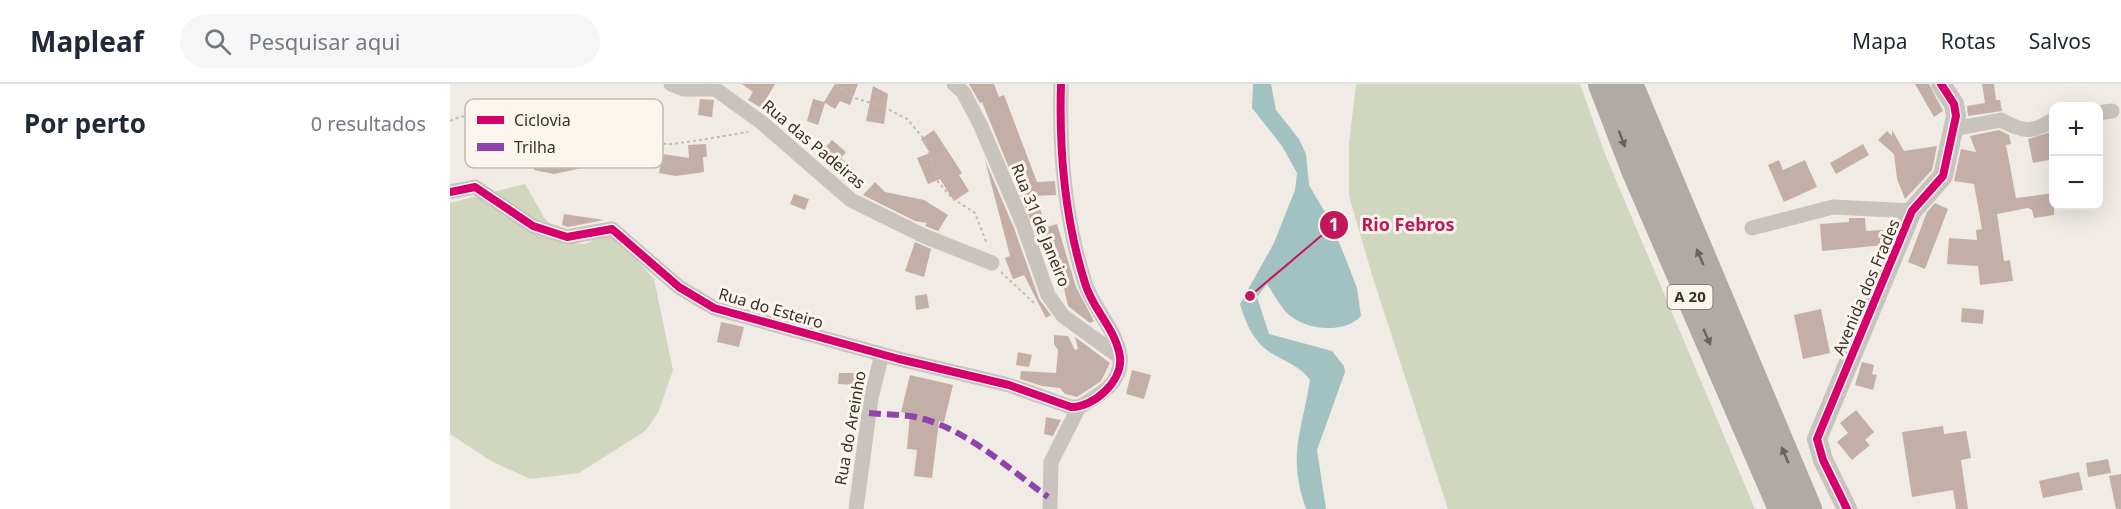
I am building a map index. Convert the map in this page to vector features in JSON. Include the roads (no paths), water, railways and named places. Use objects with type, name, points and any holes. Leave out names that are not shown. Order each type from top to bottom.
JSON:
[{"type":"highway","name":"A 20","points":[[1602,84],[1635,170],[1782,509]]},
{"type":"highway","name":"A 20","points":[[1629,84],[1808,509]]},
{"type":"street","points":[[671,84],[684,89],[719,87]]},
{"type":"street","name":"Rua 31 de Janeiro","points":[[954,84],[963,92],[980,124],[1023,224],[1048,295],[1063,316],[1120,357]]},
{"type":"street","points":[[1050,509],[1051,462],[1079,407],[1107,390],[1118,375],[1120,357],[1105,318],[1085,286],[1076,248],[1067,206],[1060,84]]},
{"type":"street","name":"Avenida dos Frades","points":[[1847,509],[1823,460],[1817,439],[1912,211],[1943,176],[1956,116],[1954,104],[1941,84]]},
{"type":"street","name":"Rua das Padeiras","points":[[719,87],[851,200],[924,236],[992,263]]},
{"type":"street","points":[[1953,129],[2001,120],[2019,130],[2040,128],[2049,122]]},
{"type":"street","name":"Rua do Esteiro","points":[[450,192],[475,187],[533,226],[567,237],[612,229],[679,287],[714,308],[882,354],[1009,385],[1071,407],[1079,407]]},
{"type":"street","points":[[1752,228],[1833,207],[1912,211]]},
{"type":"street","name":"Rua do Areinho","points":[[856,509],[871,398],[882,354]]},
{"type":"water","points":[[1253,84],[1271,84],[1276,110],[1299,139],[1306,154],[1309,185],[1330,221],[1357,288],[1361,316],[1344,326],[1334,328],[1312,326],[1293,318],[1283,309],[1267,284],[1257,297],[1269,334],[1332,351],[1344,366],[1345,372],[1317,450],[1326,509],[1306,509],[1297,473],[1298,444],[1310,380],[1300,370],[1259,343],[1248,327],[1240,304],[1274,243],[1295,190],[1297,173],[1282,146],[1252,108]]},
{"type":"place","name":"Rio Febros","points":[[1250,296]]}]
